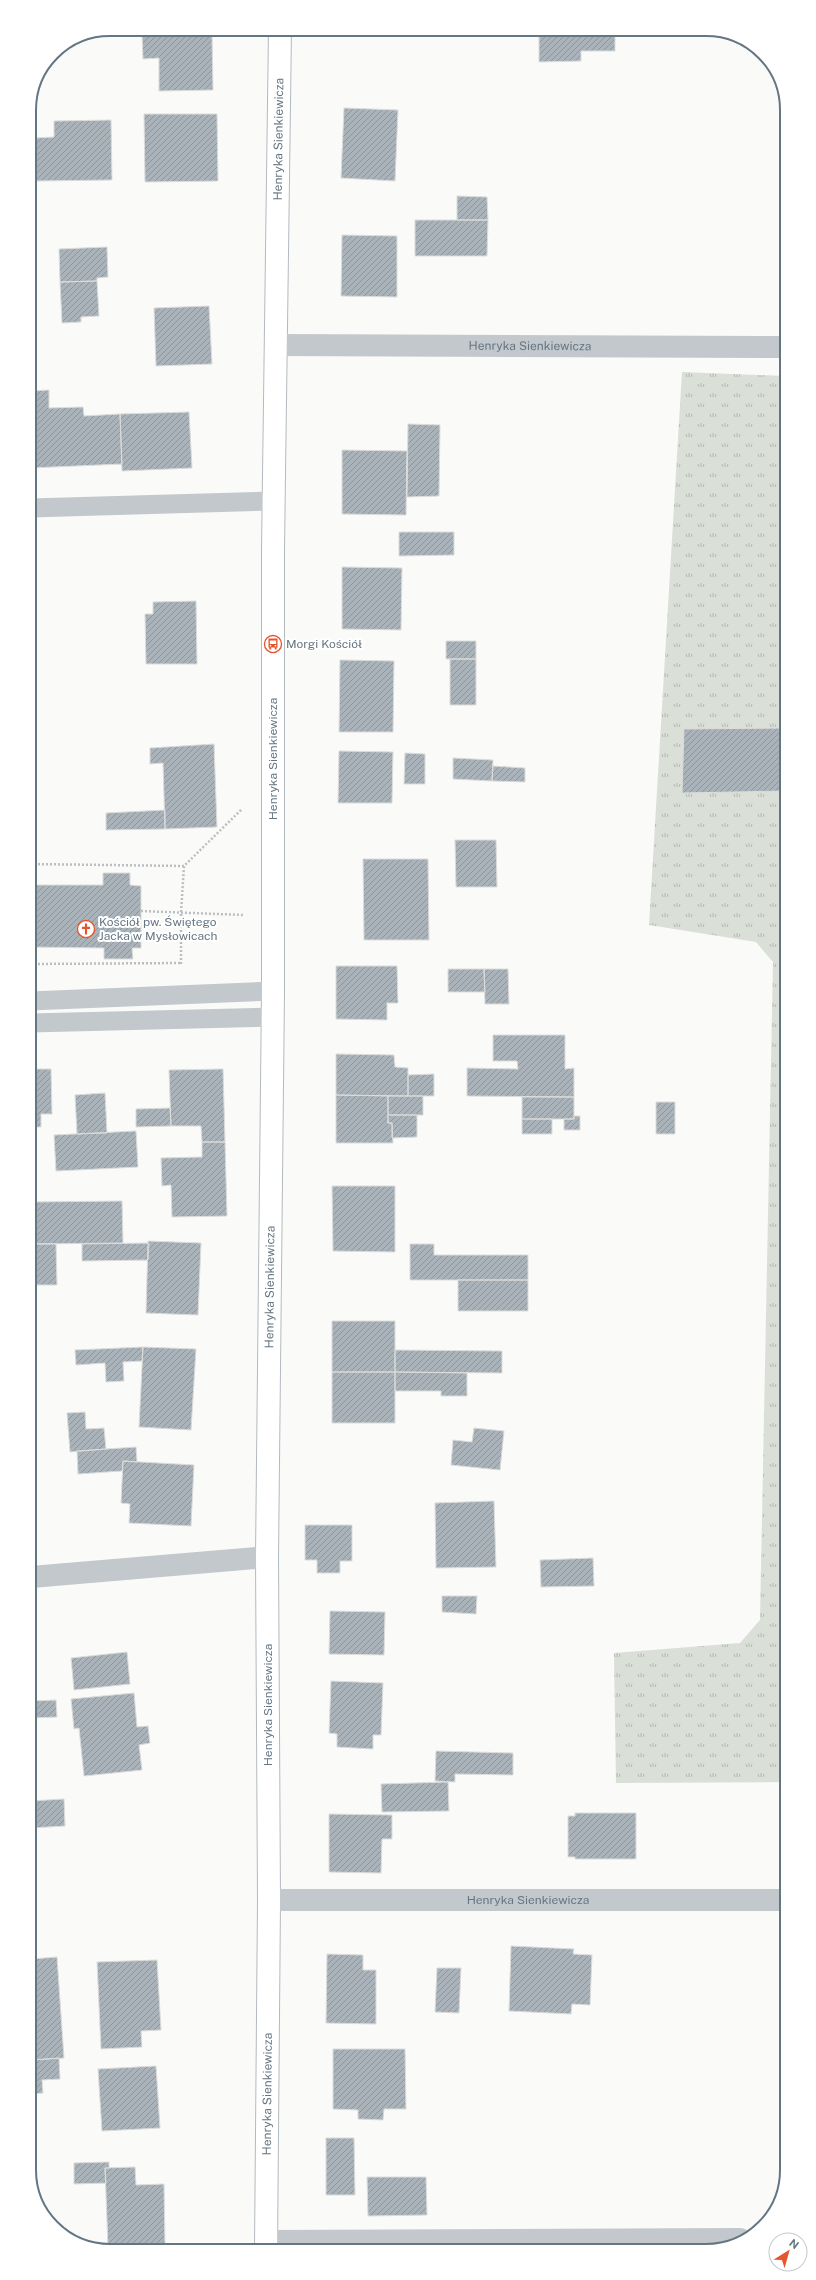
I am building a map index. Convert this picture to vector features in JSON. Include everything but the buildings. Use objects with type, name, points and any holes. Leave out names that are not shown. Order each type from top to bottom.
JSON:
[{"type":"street","name":"Henryka Sienkiewicza","points":[[267,2244],[269,1900],[267,1557],[273,990],[273,501],[280,36]]},
{"type":"street","name":"Henryka Sienkiewicza","points":[[276,345],[780,347]]},
{"type":"street","points":[[36,1577],[267,1557]]},
{"type":"street","name":"Henryka Sienkiewicza","points":[[269,1900],[780,1900]]},
{"type":"street","name":"Henryka Sienkiewicza","points":[[346,2244],[731,2239]]},
{"type":"lane","points":[[36,508],[273,501]]},
{"type":"lane","points":[[36,1001],[273,990]]},
{"type":"lane","points":[[36,1023],[272,1017]]},
{"type":"path","points":[[36,964],[181,963],[181,913],[184,866],[248,803]]},
{"type":"path","points":[[36,864],[184,866]]},
{"type":"path","points":[[141,911],[247,916]]},
{"type":"green space","points":[[682,372],[780,376],[780,1782],[616,1783],[614,1653],[740,1643],[760,1620],[773,962],[756,942],[649,925]]},
{"type":"place","name":"Morgi Kościół","points":[[273,644]]},
{"type":"place","name":"Kościół pw. Świętego Jacka w Mysłowicach","points":[[86,929]]}]
